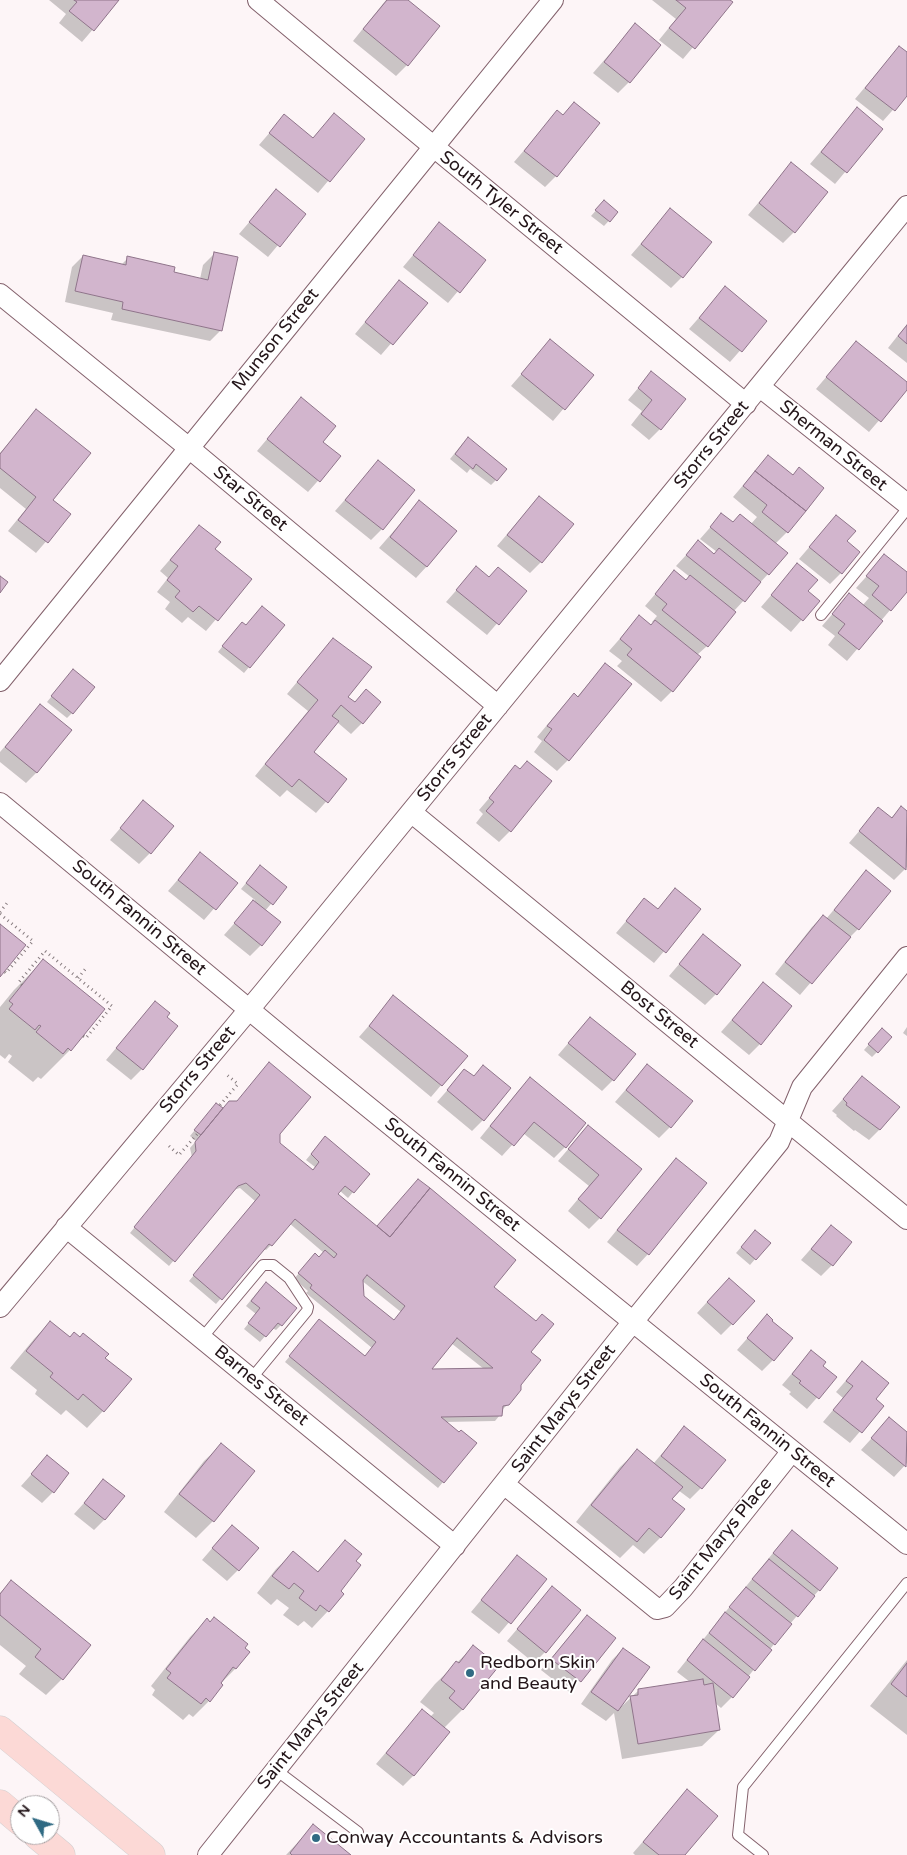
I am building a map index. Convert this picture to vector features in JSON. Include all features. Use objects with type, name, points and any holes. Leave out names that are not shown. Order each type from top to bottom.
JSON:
[{"type":"main road","points":[[0,1730],[151,1855]]},
{"type":"main road","points":[[0,1804],[10,1812]]},
{"type":"main road","points":[[50,1845],[62,1855]]},
{"type":"street","name":"South Tyler Street","points":[[258,0],[746,404]]},
{"type":"street","name":"Munson Street","points":[[0,681],[553,0]]},
{"type":"street","name":"Storrs Street","points":[[0,1307],[249,1009],[907,206]]},
{"type":"street","name":"Star Street","points":[[0,294],[189,448],[498,706]]},
{"type":"street","name":"Sherman Street","points":[[760,387],[907,504]]},
{"type":"street","name":"South Fannin Street","points":[[0,803],[632,1322],[907,1544]]},
{"type":"street","name":"Bost Street","points":[[411,812],[907,1219]]},
{"type":"street","name":"Saint Marys Street","points":[[208,1855],[632,1322],[780,1142],[802,1087],[907,957]]},
{"type":"street","name":"Barnes Street","points":[[66,1227],[455,1546]]},
{"type":"street","name":"Saint Marys Place","points":[[504,1484],[657,1609],[665,1607],[683,1588],[792,1451]]},
{"type":"lane","points":[[821,615],[907,509]]},
{"type":"lane","points":[[202,1338],[263,1265],[273,1265],[289,1278],[308,1306],[307,1311],[252,1379]]},
{"type":"lane","points":[[763,1855],[738,1835],[744,1787],[907,1583]]},
{"type":"lane","points":[[276,1770],[358,1832]]},
{"type":"path","points":[[4,972],[6,973],[33,941],[0,913],[7,902]]},
{"type":"path","points":[[22,985],[18,982],[44,951],[112,1006],[86,1038],[83,1036]]},
{"type":"path","points":[[78,978],[87,967]]},
{"type":"path","points":[[220,1106],[238,1084],[227,1075]]},
{"type":"path","points":[[168,1146],[179,1155],[198,1133]]},
{"type":"building","points":[[74,0],[119,0],[94,31],[69,11],[77,2]]},
{"type":"building","points":[[387,0],[408,0],[440,26],[408,66],[363,29]]},
{"type":"building","points":[[676,0],[730,0],[733,2],[695,49],[669,28],[686,8]]},
{"type":"building","points":[[635,23],[661,45],[630,83],[604,62]]},
{"type":"building","points":[[899,46],[907,52],[907,96],[895,111],[865,88]]},
{"type":"building","points":[[574,102],[600,123],[557,177],[524,151],[557,110],[563,115]]},
{"type":"building","points":[[857,107],[883,129],[847,173],[821,152]]},
{"type":"building","points":[[334,113],[365,139],[330,182],[269,133],[284,114],[313,138]]},
{"type":"building","points":[[791,162],[828,192],[795,233],[759,203]]},
{"type":"building","points":[[276,189],[306,214],[280,247],[249,222]]},
{"type":"building","points":[[604,200],[618,212],[610,222],[595,210]]},
{"type":"building","points":[[670,208],[712,242],[683,278],[641,244]]},
{"type":"building","points":[[439,222],[486,260],[460,293],[413,255]]},
{"type":"building","points":[[214,252],[238,257],[222,331],[122,309],[123,302],[75,291],[83,255],[126,265],[127,256],[175,267],[174,272],[208,280]]},
{"type":"building","points":[[399,280],[428,303],[393,345],[365,322]]},
{"type":"building","points":[[725,286],[767,321],[742,352],[699,318]]},
{"type":"building","points":[[907,325],[907,344],[898,336]]},
{"type":"building","points":[[550,339],[594,375],[565,410],[521,374]]},
{"type":"building","points":[[856,341],[907,382],[907,390],[881,422],[826,377]]},
{"type":"building","points":[[651,371],[686,399],[661,430],[641,414],[652,400],[638,388]]},
{"type":"building","points":[[301,397],[336,426],[323,442],[341,456],[320,482],[267,439]]},
{"type":"building","points":[[36,409],[91,453],[53,500],[71,514],[48,543],[18,520],[36,497],[0,468],[0,454]]},
{"type":"building","points":[[468,437],[507,469],[497,481],[476,464],[473,469],[455,454]]},
{"type":"building","points":[[768,455],[793,475],[799,467],[824,488],[806,511],[755,471]]},
{"type":"building","points":[[378,460],[415,490],[383,530],[345,500]]},
{"type":"building","points":[[755,471],[806,511],[788,533],[762,512],[767,505],[743,486]]},
{"type":"building","points":[[539,496],[574,524],[542,563],[507,535]]},
{"type":"building","points":[[419,500],[457,531],[427,567],[390,537]]},
{"type":"building","points":[[721,513],[733,522],[740,514],[788,553],[769,575],[710,527]]},
{"type":"building","points":[[836,515],[856,531],[847,541],[860,552],[842,574],[809,547]]},
{"type":"building","points":[[199,525],[221,542],[215,549],[252,579],[218,621],[199,606],[193,612],[175,597],[180,591],[167,580],[178,566],[170,560]]},
{"type":"building","points":[[698,540],[714,554],[719,548],[761,582],[745,602],[686,555]]},
{"type":"building","points":[[884,554],[907,572],[907,592],[891,611],[872,595],[879,586],[866,576]]},
{"type":"building","points":[[797,563],[818,580],[808,591],[820,601],[803,621],[771,595]]},
{"type":"building","points":[[476,566],[489,577],[498,567],[527,591],[499,625],[456,590]]},
{"type":"building","points":[[674,570],[686,580],[690,575],[736,612],[708,647],[662,610],[667,604],[655,594]]},
{"type":"building","points":[[0,576],[8,582],[0,593]]},
{"type":"building","points":[[849,593],[883,621],[859,650],[838,633],[845,624],[832,614]]},
{"type":"building","points":[[262,606],[285,625],[250,668],[222,646],[242,622],[246,625]]},
{"type":"building","points":[[639,615],[651,625],[655,620],[701,657],[673,692],[627,655],[632,649],[620,639]]},
{"type":"building","points":[[333,638],[372,667],[348,697],[355,702],[366,689],[381,702],[363,724],[341,705],[332,716],[339,721],[314,752],[347,779],[328,803],[299,779],[292,787],[265,764],[318,700],[297,682]]},
{"type":"building","points":[[605,663],[632,684],[569,761],[544,740],[552,729],[547,726],[574,693],[578,697]]},
{"type":"building","points":[[73,669],[95,687],[73,714],[51,696]]},
{"type":"building","points":[[40,704],[72,730],[37,773],[5,747]]},
{"type":"building","points":[[527,761],[552,781],[511,832],[486,811],[494,802],[489,798],[515,765],[520,769]]},
{"type":"building","points":[[143,800],[174,826],[151,854],[120,828]]},
{"type":"building","points":[[901,806],[907,811],[906,870],[859,831],[878,807],[892,818]]},
{"type":"building","points":[[200,852],[238,883],[216,910],[178,880]]},
{"type":"building","points":[[260,865],[287,887],[273,905],[246,883]]},
{"type":"building","points":[[866,870],[891,891],[859,930],[834,910]]},
{"type":"building","points":[[675,888],[701,909],[666,953],[626,921],[644,898],[658,909]]},
{"type":"building","points":[[253,900],[281,922],[262,946],[234,923]]},
{"type":"building","points":[[823,915],[851,937],[812,984],[785,962]]},
{"type":"building","points":[[0,924],[26,945],[0,977]]},
{"type":"building","points":[[703,934],[741,965],[717,995],[679,964]]},
{"type":"building","points":[[43,959],[105,1009],[71,1051],[68,1048],[63,1054],[36,1032],[41,1026],[39,1025],[35,1030],[9,1009],[13,1004],[9,1001]]},
{"type":"building","points":[[763,982],[792,1006],[761,1045],[732,1020]]},
{"type":"building","points":[[393,995],[468,1056],[442,1086],[369,1026]]},
{"type":"building","points":[[155,1001],[170,1013],[167,1017],[178,1026],[143,1070],[116,1048]]},
{"type":"building","points":[[590,1017],[636,1054],[614,1081],[568,1043]]},
{"type":"building","points":[[882,1028],[892,1037],[878,1053],[868,1044]]},
{"type":"building","points":[[269,1062],[311,1097],[280,1134],[280,1143],[313,1170],[319,1162],[311,1154],[325,1136],[370,1174],[354,1193],[345,1186],[338,1194],[390,1237],[430,1188],[516,1260],[494,1287],[536,1321],[542,1314],[554,1324],[531,1352],[541,1360],[521,1385],[521,1390],[509,1405],[503,1406],[502,1416],[441,1417],[459,1432],[461,1430],[477,1443],[444,1483],[289,1356],[319,1319],[365,1356],[376,1342],[310,1288],[312,1285],[298,1273],[315,1253],[319,1257],[325,1250],[334,1258],[337,1254],[295,1219],[272,1246],[269,1244],[222,1300],[193,1275],[260,1195],[246,1183],[238,1186],[175,1262],[134,1227],[196,1151],[195,1142],[229,1101],[237,1101]],"holes":[[[367,1275],[405,1306],[394,1320],[364,1296],[363,1280]],[[457,1338],[493,1368],[432,1369]]]},
{"type":"building","points":[[647,1064],[693,1101],[671,1128],[626,1090]]},
{"type":"building","points":[[483,1065],[511,1088],[484,1121],[447,1090],[464,1069],[474,1076]]},
{"type":"building","points":[[862,1076],[900,1107],[880,1130],[846,1105],[847,1103],[843,1099]]},
{"type":"building","points":[[530,1077],[586,1123],[566,1148],[534,1122],[514,1146],[490,1126]]},
{"type":"building","points":[[216,1103],[223,1108],[201,1135],[194,1130]]},
{"type":"building","points":[[588,1125],[642,1169],[601,1219],[578,1199],[599,1175],[568,1149]]},
{"type":"building","points":[[676,1158],[707,1183],[649,1255],[617,1230]]},
{"type":"building","points":[[418,1179],[430,1188],[390,1237],[377,1226]]},
{"type":"building","points":[[831,1225],[852,1242],[833,1266],[811,1249]]},
{"type":"building","points":[[755,1230],[771,1243],[756,1260],[741,1247]]},
{"type":"building","points":[[729,1278],[755,1301],[733,1325],[707,1302]]},
{"type":"building","points":[[266,1282],[297,1308],[282,1326],[278,1323],[266,1337],[248,1323],[260,1308],[251,1301]]},
{"type":"building","points":[[767,1314],[772,1321],[793,1338],[774,1361],[747,1338]]},
{"type":"building","points":[[50,1321],[70,1337],[74,1332],[80,1337],[83,1333],[109,1354],[105,1358],[132,1379],[104,1412],[83,1394],[78,1400],[50,1377],[53,1373],[26,1351]]},
{"type":"building","points":[[811,1350],[826,1362],[823,1366],[837,1377],[819,1399],[799,1383],[801,1381],[792,1374]]},
{"type":"building","points":[[862,1361],[889,1383],[876,1399],[884,1406],[862,1433],[833,1410],[853,1386],[846,1381]]},
{"type":"building","points":[[889,1417],[907,1432],[906,1467],[871,1438]]},
{"type":"building","points":[[684,1426],[726,1460],[702,1489],[661,1456]]},
{"type":"building","points":[[221,1443],[255,1471],[214,1522],[179,1494]]},
{"type":"building","points":[[637,1449],[683,1487],[672,1499],[685,1509],[661,1538],[649,1528],[637,1542],[591,1505]]},
{"type":"building","points":[[47,1455],[69,1473],[54,1493],[31,1474]]},
{"type":"building","points":[[103,1479],[125,1496],[105,1520],[84,1503]]},
{"type":"building","points":[[232,1525],[259,1548],[239,1571],[212,1548]]},
{"type":"building","points":[[792,1530],[838,1568],[820,1591],[773,1553]]},
{"type":"building","points":[[345,1540],[362,1554],[356,1561],[361,1565],[341,1591],[344,1594],[329,1612],[320,1605],[316,1611],[299,1598],[304,1591],[294,1583],[289,1589],[272,1576],[293,1551],[318,1572]]},
{"type":"building","points":[[517,1555],[547,1579],[511,1624],[481,1600]]},
{"type":"building","points":[[769,1559],[815,1596],[798,1617],[752,1579]]},
{"type":"building","points":[[11,1580],[91,1645],[63,1680],[35,1657],[41,1649],[0,1615],[0,1594]]},
{"type":"building","points":[[552,1586],[581,1610],[546,1653],[517,1629]]},
{"type":"building","points":[[746,1587],[792,1624],[775,1645],[729,1607]]},
{"type":"building","points":[[725,1612],[772,1650],[755,1671],[709,1633]]},
{"type":"building","points":[[587,1615],[616,1638],[581,1682],[551,1659]]},
{"type":"building","points":[[214,1617],[248,1644],[245,1648],[250,1652],[236,1669],[233,1667],[221,1683],[223,1685],[210,1702],[206,1698],[201,1704],[167,1678],[171,1673],[166,1669],[207,1618],[210,1622]]},
{"type":"building","points":[[703,1639],[750,1677],[733,1698],[687,1660]]},
{"type":"building","name":"Redborn Skin and Beauty","points":[[473,1645],[499,1666],[463,1710],[449,1698],[455,1691],[441,1680],[456,1661],[459,1663]]},
{"type":"building","points":[[623,1648],[650,1667],[618,1711],[591,1692]]},
{"type":"building","points":[[907,1663],[907,1697],[891,1684]]},
{"type":"building","points":[[703,1679],[704,1685],[713,1683],[720,1730],[638,1744],[630,1696],[638,1695],[638,1689]]},
{"type":"building","points":[[422,1709],[450,1732],[414,1776],[386,1753]]},
{"type":"building","points":[[687,1789],[718,1816],[685,1855],[659,1855],[643,1842]]},
{"type":"building","name":"Conway Accountants & Advisors","points":[[313,1824],[351,1855],[292,1855],[290,1853]]},
{"type":"place","name":"Redborn Skin and Beauty","points":[[470,1673]]},
{"type":"place","name":"Conway Accountants & Advisors","points":[[316,1838]]}]
